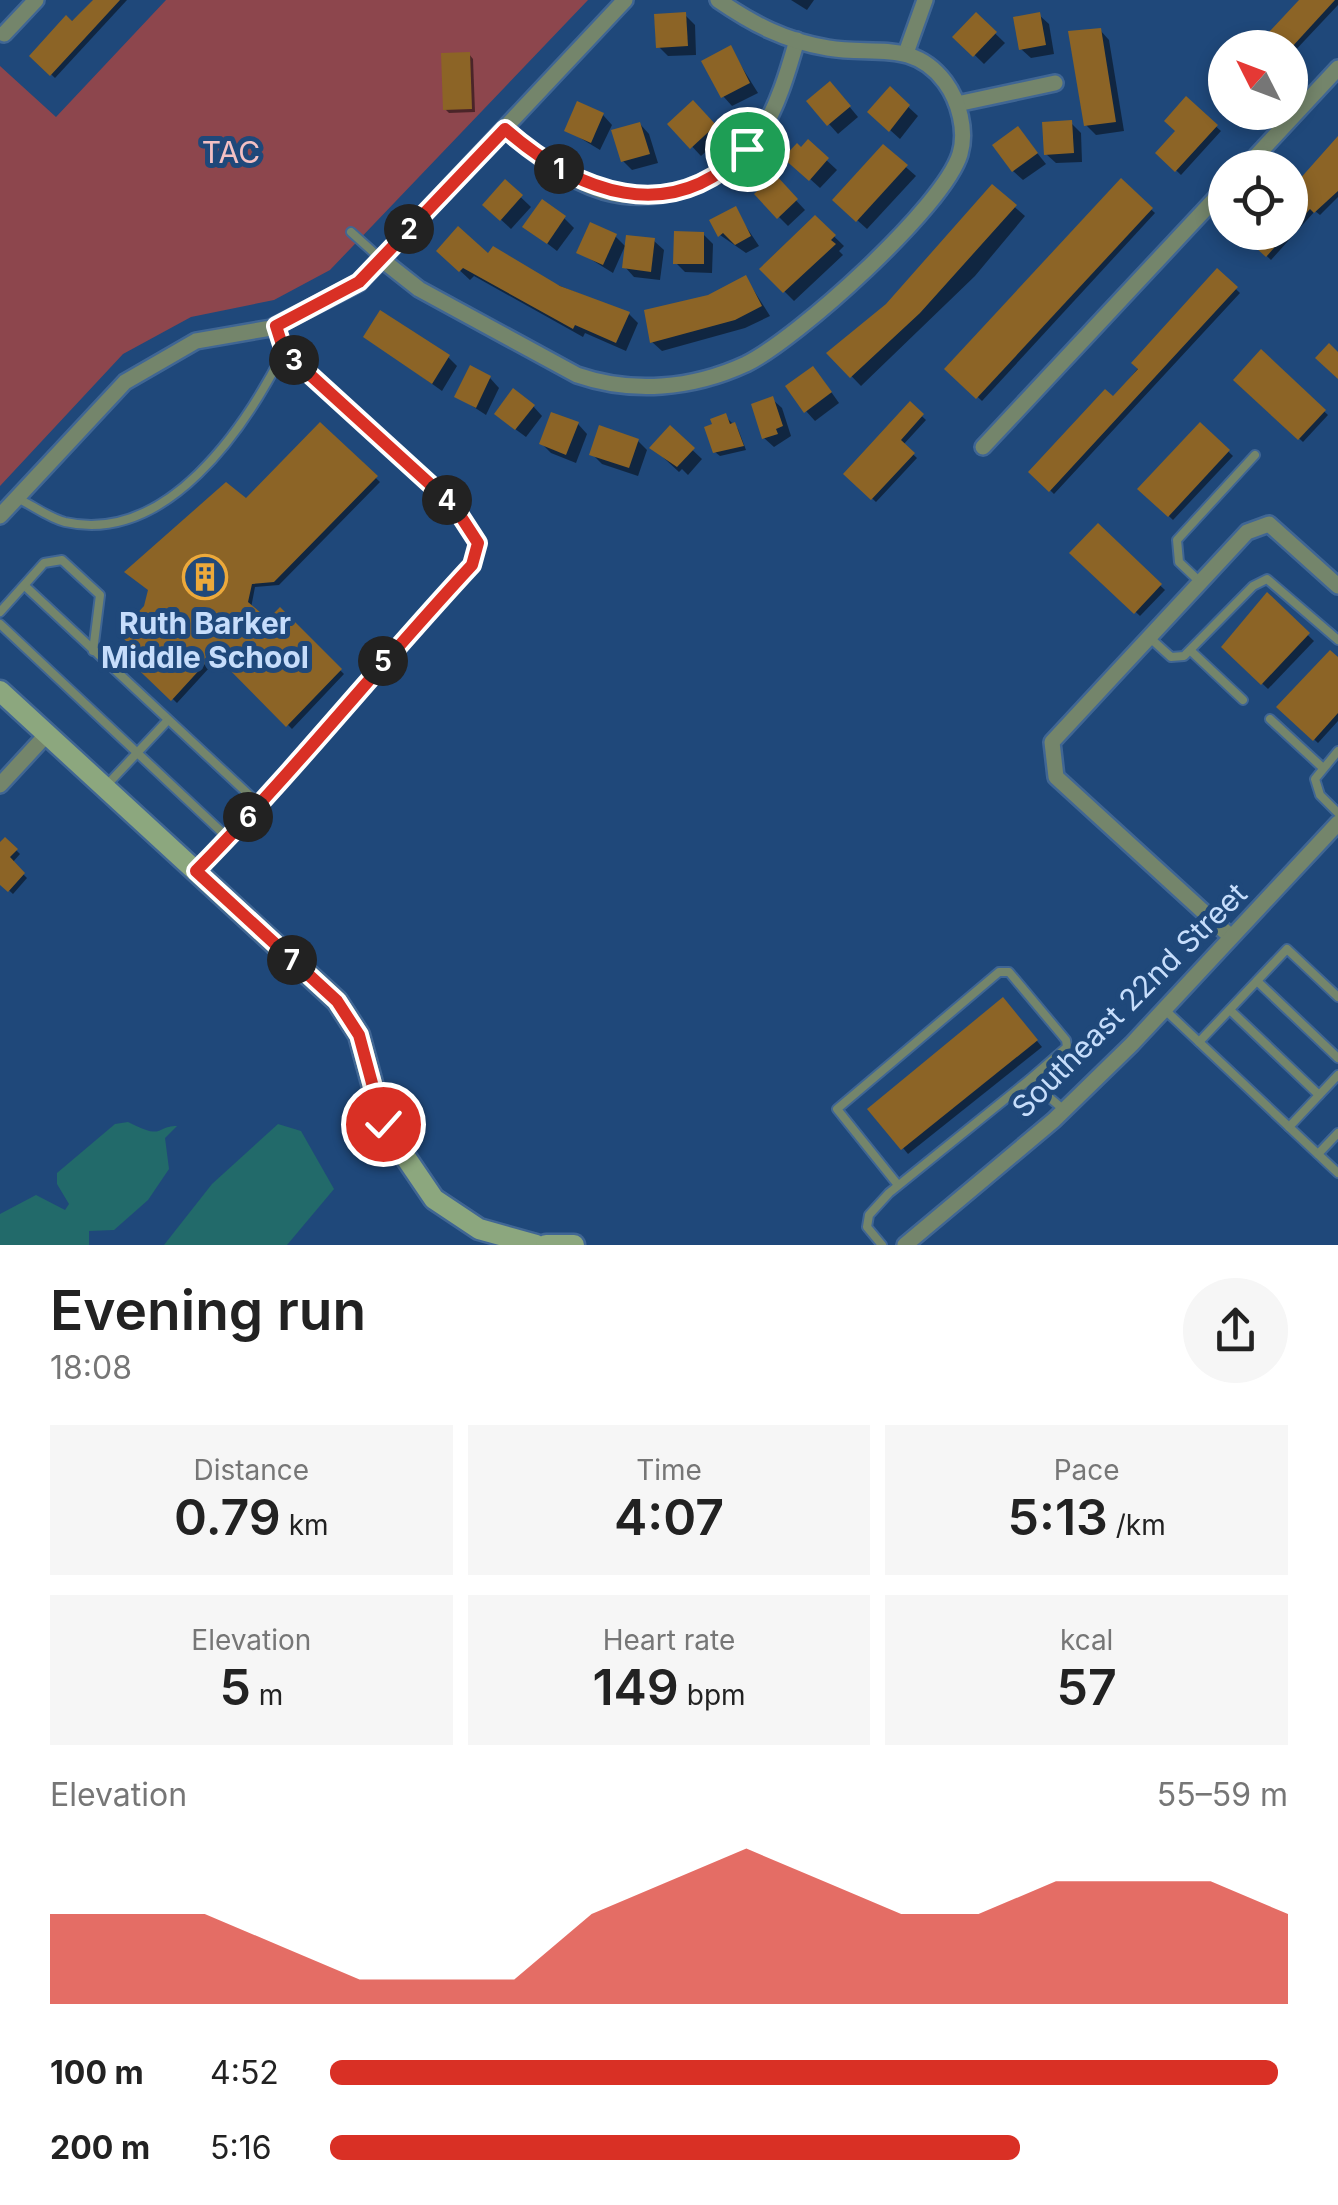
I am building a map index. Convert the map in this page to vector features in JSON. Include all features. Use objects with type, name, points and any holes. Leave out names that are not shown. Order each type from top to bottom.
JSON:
[{"type":"street","points":[[4,34],[36,0]]},
{"type":"street","points":[[0,516],[125,382],[196,342],[276,326],[359,282],[625,0]]},
{"type":"street","points":[[381,259],[418,288],[577,375],[628,388],[708,376],[747,363],[780,342],[867,268],[950,178],[962,151],[957,104],[937,72],[906,53],[830,49],[797,40],[762,30],[718,0]]},
{"type":"street","points":[[906,53],[925,0]]},
{"type":"street","points":[[505,129],[541,159],[602,190],[647,196],[691,187],[730,166],[761,132],[797,40]]},
{"type":"street","points":[[1261,150],[1338,68]]},
{"type":"street","points":[[957,104],[1055,83]]},
{"type":"street","points":[[983,448],[1208,206]]},
{"type":"street","points":[[1231,937],[1056,776],[1051,762],[1052,742],[1247,532],[1269,524],[1338,586]]},
{"type":"street","points":[[0,690],[337,1001],[359,1035],[383,1124],[434,1199],[479,1229],[533,1245]]},
{"type":"street","points":[[0,785],[47,734]]},
{"type":"street","name":"Southeast 22nd Street","points":[[905,1245],[1064,1110],[1338,823]]},
{"type":"street","points":[[546,1245],[574,1245]]},
{"type":"lane","points":[[351,232],[381,259]]},
{"type":"lane","points":[[196,871],[260,806],[352,694],[472,565],[478,543],[454,506],[284,351],[276,326]]},
{"type":"lane","points":[[17,498],[63,522],[109,524],[155,506],[210,464],[255,407],[284,351]]},
{"type":"lane","points":[[1200,582],[1179,562],[1177,540],[1255,455]]},
{"type":"lane","points":[[0,612],[44,563],[62,560],[100,596],[94,650]]},
{"type":"lane","points":[[1149,637],[1177,659],[1191,651],[1253,586],[1268,579],[1338,640]]},
{"type":"lane","points":[[24,586],[260,806]]},
{"type":"lane","points":[[0,624],[228,838]]},
{"type":"lane","points":[[1191,651],[1243,700]]},
{"type":"lane","points":[[1270,719],[1322,768]]},
{"type":"lane","points":[[105,787],[168,720]]},
{"type":"lane","points":[[1338,751],[1314,779],[1316,788],[1338,813]]},
{"type":"lane","points":[[1199,1042],[1287,950],[1338,997]]},
{"type":"lane","points":[[882,1245],[867,1227],[869,1214],[898,1185],[1067,1047],[1066,1040],[1009,972],[999,972],[837,1109],[898,1185]]},
{"type":"lane","points":[[1257,981],[1338,1058]]},
{"type":"lane","points":[[1164,1009],[1338,1173]]},
{"type":"lane","points":[[1230,1010],[1320,1095]]},
{"type":"lane","points":[[1289,1127],[1338,1075]]},
{"type":"lane","points":[[1029,1080],[1064,1110]]},
{"type":"lane","points":[[1318,1154],[1338,1132]]},
{"type":"green space","name":"TAC","points":[[166,0],[588,0],[330,270],[274,300],[191,317],[123,354],[0,486],[0,66],[56,117]]},
{"type":"shaded area","points":[[128,1122],[154,1132],[177,1126],[165,1138],[169,1169],[148,1200],[114,1230],[89,1231],[89,1245],[0,1245],[0,1214],[36,1195],[65,1210],[69,1204],[57,1184],[57,1173],[115,1124]]},
{"type":"shaded area","points":[[278,1124],[301,1131],[334,1189],[287,1245],[164,1245],[212,1184]]},
{"type":"building","points":[[93,0],[120,0],[50,76],[29,56],[66,15],[72,21]]},
{"type":"building","points":[[1299,0],[1335,0],[1308,30],[1271,30]]},
{"type":"building","points":[[686,12],[688,46],[656,48],[654,14]]},
{"type":"building","points":[[976,12],[997,32],[973,57],[952,37]]},
{"type":"building","points":[[1040,12],[1046,45],[1019,50],[1013,17]]},
{"type":"building","points":[[1101,28],[1116,122],[1084,126],[1068,31]]},
{"type":"building","points":[[731,45],[750,83],[721,98],[701,61]]},
{"type":"building","points":[[470,52],[472,109],[443,110],[441,53]]},
{"type":"building","points":[[830,81],[851,106],[827,126],[806,101]]},
{"type":"building","points":[[890,86],[910,105],[889,132],[867,112]]},
{"type":"building","points":[[1186,96],[1208,116],[1208,130],[1213,130],[1175,172],[1155,153],[1175,131],[1164,121]]},
{"type":"building","points":[[693,100],[716,125],[690,149],[667,124]]},
{"type":"building","points":[[577,101],[604,113],[591,143],[564,131]]},
{"type":"building","points":[[1072,120],[1074,153],[1044,155],[1042,122]]},
{"type":"building","points":[[640,122],[650,154],[621,162],[611,130]]},
{"type":"building","points":[[1018,126],[1038,153],[1012,172],[992,145]]},
{"type":"building","points":[[1338,136],[1338,191],[1314,213],[1308,211],[1308,170]]},
{"type":"building","points":[[808,139],[829,158],[809,181],[783,158],[797,143],[801,147]]},
{"type":"building","points":[[883,144],[908,165],[856,222],[832,200]]},
{"type":"building","points":[[775,174],[798,199],[777,219],[754,194]]},
{"type":"building","points":[[1121,178],[1153,208],[976,399],[944,369]]},
{"type":"building","points":[[505,179],[523,195],[500,221],[482,205]]},
{"type":"building","points":[[992,184],[1017,205],[920,313],[850,378],[826,353],[886,304]]},
{"type":"building","points":[[542,199],[566,216],[547,244],[522,227]]},
{"type":"building","points":[[736,206],[751,236],[735,245],[723,233],[718,237],[709,220]]},
{"type":"building","points":[[815,215],[836,235],[831,240],[836,244],[783,293],[759,269]]},
{"type":"building","points":[[590,222],[617,234],[603,265],[576,253]]},
{"type":"building","points":[[458,226],[488,253],[493,246],[560,286],[630,312],[616,343],[575,325],[573,329],[463,268],[459,272],[436,251]]},
{"type":"building","points":[[674,231],[704,232],[704,264],[673,264]]},
{"type":"building","points":[[626,235],[655,238],[651,272],[622,268]]},
{"type":"building","points":[[1217,268],[1238,287],[1049,492],[1028,472],[1105,389],[1113,396],[1138,369],[1131,363]]},
{"type":"building","points":[[746,275],[762,306],[735,320],[650,343],[644,310],[708,295]]},
{"type":"building","points":[[380,310],[450,355],[432,384],[363,337]]},
{"type":"building","points":[[1329,343],[1338,352],[1338,379],[1315,358]]},
{"type":"building","points":[[1261,349],[1326,410],[1298,440],[1233,380]]},
{"type":"building","points":[[470,365],[491,376],[476,408],[454,397]]},
{"type":"building","points":[[813,366],[832,392],[804,413],[785,386]]},
{"type":"building","points":[[513,388],[535,405],[515,430],[494,414]]},
{"type":"building","points":[[773,396],[783,426],[776,429],[778,434],[762,439],[751,404]]},
{"type":"building","points":[[910,401],[924,414],[901,440],[915,453],[871,500],[843,474]]},
{"type":"building","points":[[551,412],[579,422],[566,455],[539,444]]},
{"type":"building","points":[[726,413],[730,424],[735,422],[744,446],[713,453],[704,427],[712,424],[710,419]]},
{"type":"building","name":"Ruth Barker Middle School","points":[[320,422],[378,476],[274,582],[252,584],[248,602],[268,619],[280,607],[342,669],[286,727],[214,654],[171,701],[119,651],[126,641],[119,633],[144,606],[148,590],[124,572],[226,482],[246,498]]},
{"type":"building","points":[[1200,422],[1230,450],[1168,517],[1137,489]]},
{"type":"building","points":[[599,425],[639,439],[629,468],[589,455]]},
{"type":"building","points":[[670,425],[695,448],[677,467],[649,448]]},
{"type":"building","points":[[1098,523],[1162,584],[1134,614],[1069,553]]},
{"type":"building","points":[[1267,592],[1310,633],[1261,685],[1221,647]]},
{"type":"building","points":[[1330,650],[1338,657],[1338,713],[1313,741],[1276,707]]},
{"type":"building","points":[[5,837],[18,849],[10,857],[25,873],[8,892],[0,885],[0,842]]},
{"type":"building","points":[[1003,997],[1038,1040],[901,1150],[867,1109]]},
{"type":"place","name":"Ruth Barker Middle School","points":[[205,577]]},
{"type":"route","points":[[383,1124],[359,1035],[337,1001],[196,871],[260,806],[352,694],[472,565],[478,543],[454,506],[284,351],[276,326],[359,282],[505,129],[541,159],[602,190],[647,196],[691,187],[730,166],[747,149]]}]
